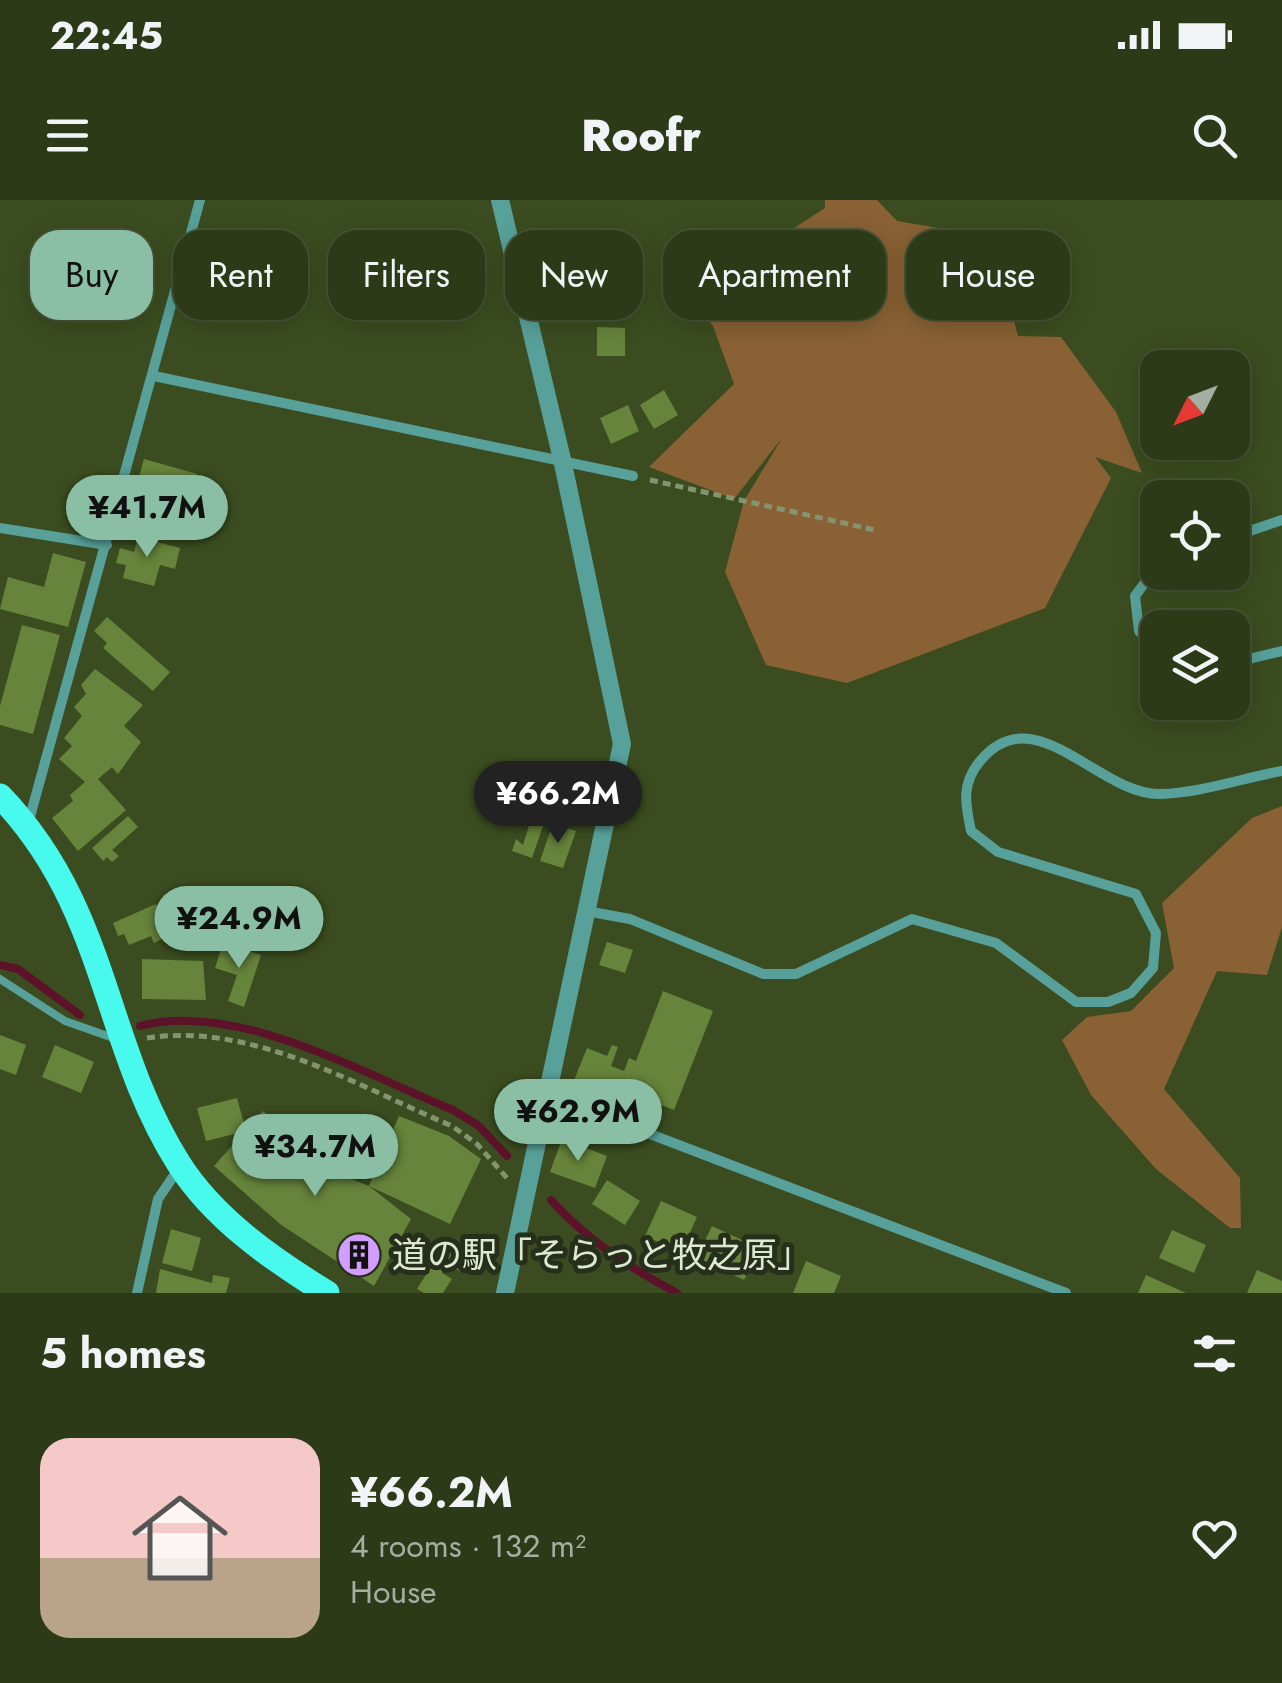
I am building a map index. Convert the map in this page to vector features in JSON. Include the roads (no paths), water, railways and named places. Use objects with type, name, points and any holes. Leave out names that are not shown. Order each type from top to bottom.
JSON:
[{"type":"main road","points":[[0,796],[28,825],[70,891],[150,1112],[180,1166],[247,1238],[327,1293]]},
{"type":"street","points":[[28,825],[200,200]]},
{"type":"street","points":[[500,200],[562,459],[622,744],[505,1293]]},
{"type":"street","points":[[154,376],[633,476]]},
{"type":"street","points":[[1250,531],[1282,520]]},
{"type":"street","points":[[0,528],[106,545]]},
{"type":"street","points":[[1140,588],[1136,596],[1140,632]]},
{"type":"street","points":[[1250,659],[1282,651]]},
{"type":"street","points":[[586,911],[630,919],[763,974],[796,974],[912,919],[996,942],[1076,1002],[1108,1002],[1131,993],[1153,968],[1156,933],[1136,894],[998,852],[971,831],[963,796],[970,772],[992,747],[1013,738],[1044,740],[1114,782],[1158,794],[1282,771]]},
{"type":"street","points":[[548,1095],[1066,1293]]},
{"type":"street","points":[[137,1293],[158,1198],[180,1166]]},
{"type":"lane","points":[[0,979],[65,1021],[126,1041]]},
{"type":"waterway","points":[[0,965],[18,969],[80,1015]]},
{"type":"waterway","points":[[140,1026],[177,1021],[217,1023],[299,1045],[453,1110],[479,1126],[507,1156]]},
{"type":"waterway","points":[[551,1200],[610,1252],[677,1293]]},
{"type":"place","name":"道の駅「そらっと牧之原」","points":[[359,1255]]}]
